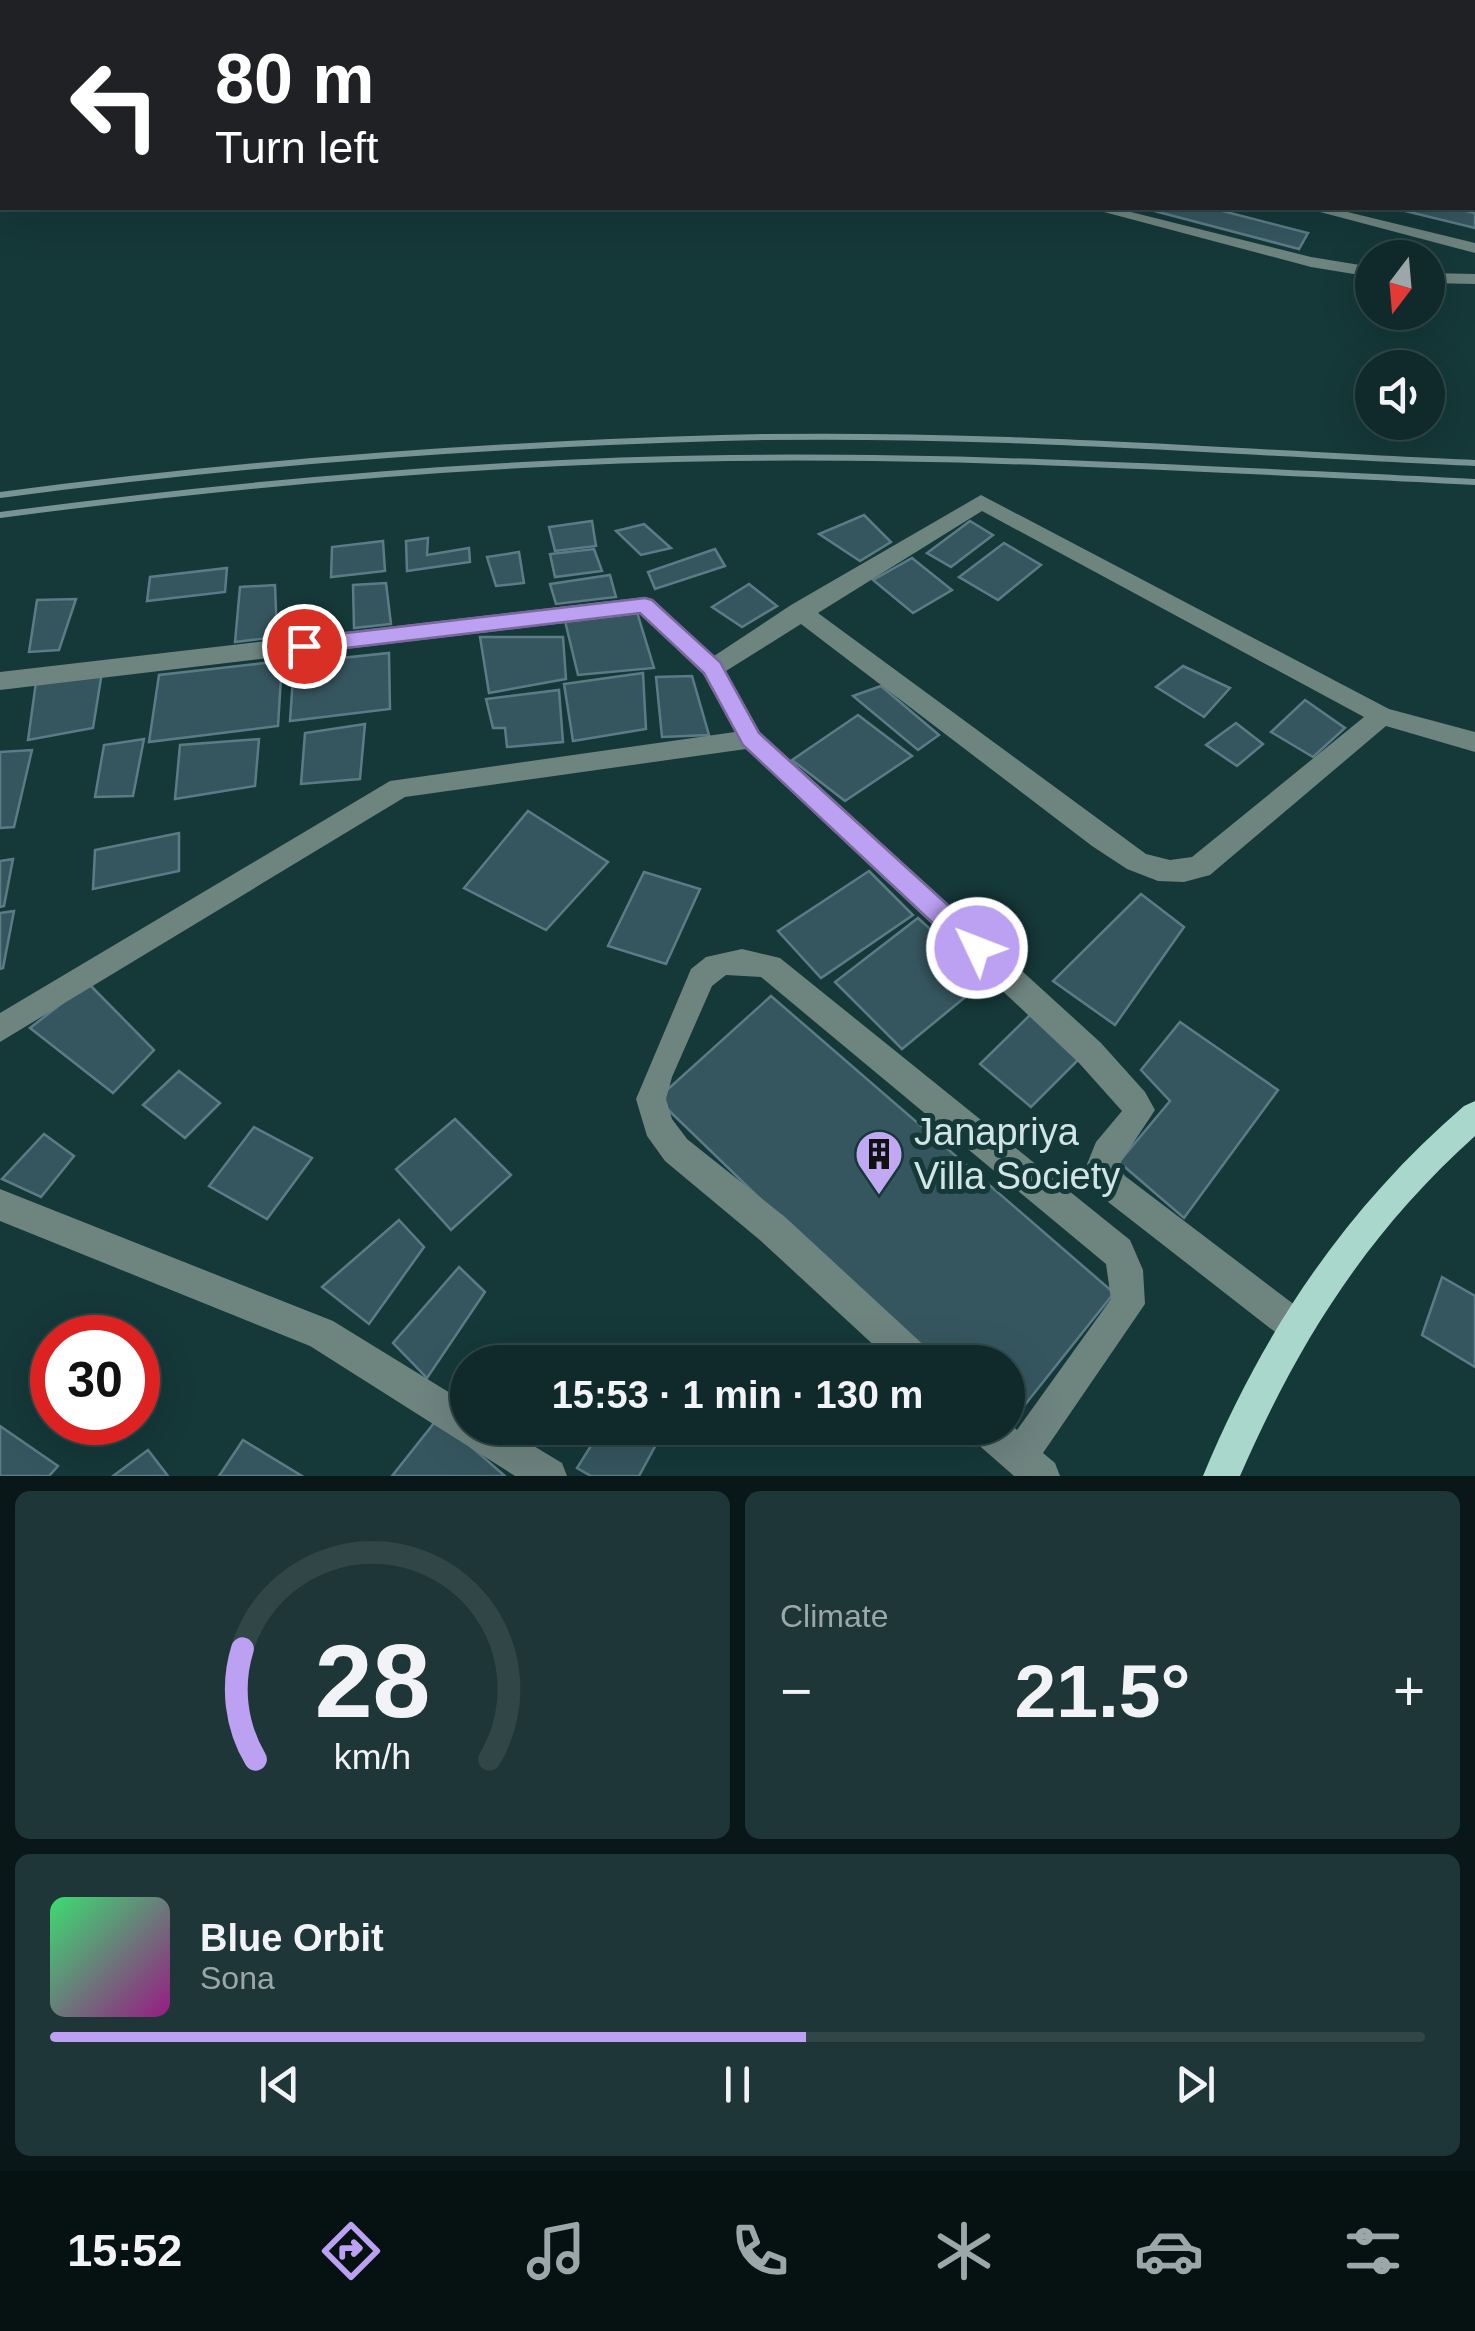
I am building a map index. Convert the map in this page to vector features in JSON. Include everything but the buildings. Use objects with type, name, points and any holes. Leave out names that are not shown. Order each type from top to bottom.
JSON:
[{"type":"main road","points":[[1221,1476],[1270,1370],[1326,1279],[1426,1158],[1475,1116]]},
{"type":"street","points":[[1109,210],[1310,262],[1355,269]]},
{"type":"street","points":[[1321,210],[1475,248]]},
{"type":"street","points":[[1445,278],[1475,279]]},
{"type":"street","points":[[712,668],[982,502],[1382,716],[1475,742]]},
{"type":"street","points":[[0,682],[645,605],[712,668],[751,739],[1090,1053],[1109,1080],[1134,1102],[1140,1110],[1135,1121],[1102,1158],[1101,1169],[1114,1188],[1296,1327]]},
{"type":"street","points":[[799,611],[1102,838],[1154,872],[1179,873],[1200,867],[1382,716]]},
{"type":"street","points":[[0,1030],[399,788],[751,739]]},
{"type":"street","points":[[899,1345],[773,1228],[676,1150],[658,1126],[651,1099],[657,1078],[701,978],[710,968],[727,961],[750,960],[770,967],[1118,1252],[1126,1270],[1128,1304],[1030,1466],[1006,1445]]},
{"type":"street","points":[[0,1205],[321,1333],[450,1414]]},
{"type":"street","points":[[500,1445],[548,1476]]},
{"type":"railway","points":[[0,495],[360,457],[721,438],[1004,440],[1475,463]]},
{"type":"railway","points":[[0,515],[364,476],[638,460],[1009,461],[1475,482]]},
{"type":"place","name":"Janapriya Villa Society","points":[[879,1196]]},
{"type":"route","points":[[304,646],[645,605],[712,668],[751,739],[977,948]]}]
